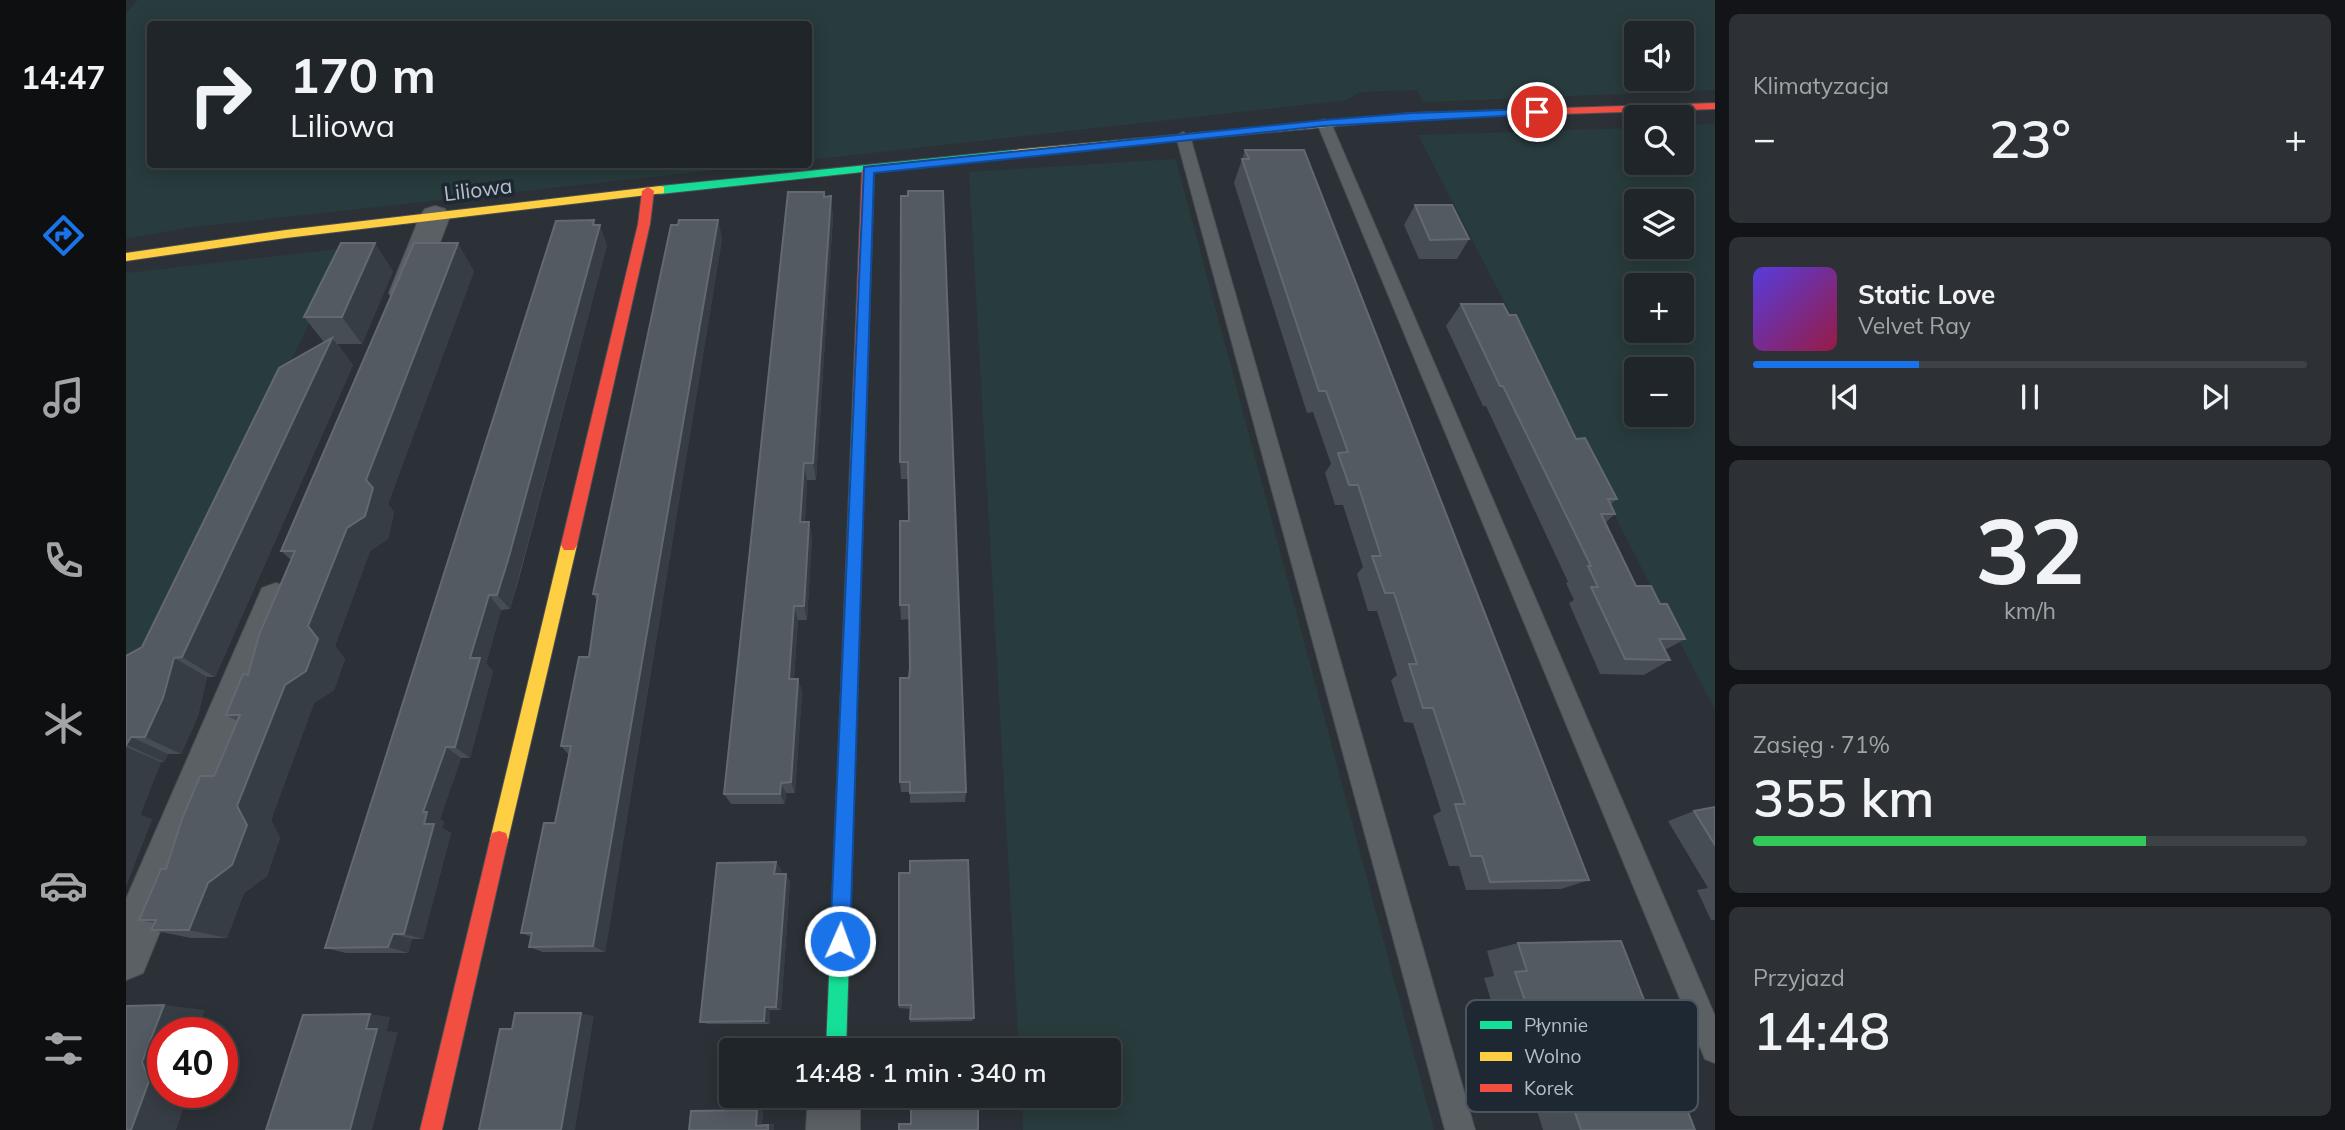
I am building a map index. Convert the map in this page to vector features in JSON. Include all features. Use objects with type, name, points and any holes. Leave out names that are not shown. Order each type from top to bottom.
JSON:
[{"type":"street","name":"Liliowa","points":[[126,257],[648,191],[1183,136],[1412,116],[1715,106]]},
{"type":"street","points":[[836,1038],[868,170]]},
{"type":"street","points":[[431,1130],[644,224],[648,191]]},
{"type":"street","points":[[391,326],[435,216]]},
{"type":"street","points":[[126,956],[288,570]]},
{"type":"street","points":[[833,1130],[834,1108]]},
{"type":"lane","points":[[1324,123],[1694,1000]]},
{"type":"lane","points":[[1183,136],[1460,1130]]},
{"type":"lane","points":[[1698,1009],[1715,1049]]},
{"type":"shaded area","points":[[138,0],[1715,0],[1715,90],[1694,91],[1694,21],[1624,21],[1624,91],[1691,91],[1430,102],[1422,100],[1417,90],[1359,92],[1348,100],[812,160],[812,21],[147,21],[147,168],[734,168],[185,228],[126,239],[126,13]]},
{"type":"shaded area","points":[[1715,124],[1715,710],[1418,135],[1624,128],[1624,175],[1694,175],[1694,125]]},
{"type":"shaded area","points":[[1176,159],[1434,1130],[1023,1130],[1022,1108],[1121,1108],[1121,1038],[1018,1038],[969,172]]},
{"type":"shaded area","points":[[348,248],[341,259],[126,695],[126,273]]},
{"type":"building","points":[[1245,150],[1304,150],[1589,880],[1490,882],[1482,856],[1471,856],[1455,804],[1465,804],[1433,708],[1423,708],[1409,664],[1417,664],[1394,593],[1385,593],[1372,556],[1381,556],[1358,485],[1349,485],[1338,453],[1348,452],[1326,391],[1319,391],[1242,159],[1249,159]]},
{"type":"building","points":[[908,191],[943,191],[966,792],[910,793],[910,782],[900,782],[900,678],[909,678],[910,668],[909,605],[900,605],[900,521],[909,521],[908,462],[900,462],[901,196],[908,196]]},
{"type":"building","points":[[788,192],[824,192],[824,197],[831,196],[813,463],[804,463],[800,522],[809,522],[804,606],[794,606],[789,679],[798,679],[791,782],[781,783],[780,794],[724,794]]},
{"type":"building","points":[[1415,205],[1452,205],[1469,239],[1430,240]]},
{"type":"building","points":[[594,220],[593,225],[600,225],[508,560],[497,595],[489,595],[470,658],[480,658],[455,747],[446,747],[423,812],[427,812],[424,824],[434,824],[404,934],[393,934],[388,947],[325,948],[556,221]]},
{"type":"building","points":[[679,220],[718,220],[593,946],[529,947],[532,933],[521,933],[544,823],[555,823],[571,746],[561,746],[579,657],[589,657],[598,594],[593,594],[671,225],[678,225]]},
{"type":"building","points":[[341,243],[375,243],[342,317],[304,317]]},
{"type":"building","points":[[414,243],[458,243],[366,480],[373,488],[365,516],[347,528],[308,626],[318,639],[306,671],[285,685],[237,806],[247,825],[232,865],[208,883],[189,930],[151,930],[156,920],[139,920],[161,869],[166,869],[182,819],[200,776],[214,776],[240,715],[226,715],[243,674],[248,675],[259,635],[295,551],[281,551]]},
{"type":"building","points":[[1461,304],[1503,304],[1509,315],[1516,315],[1576,439],[1585,438],[1617,499],[1608,499],[1615,514],[1601,514],[1636,586],[1651,586],[1660,604],[1667,604],[1685,639],[1659,639],[1670,660],[1625,659],[1591,587],[1598,587],[1588,566],[1591,566]]},
{"type":"building","points":[[332,338],[182,657],[174,658],[163,698],[145,737],[131,737],[126,745],[126,656],[142,647],[279,368]]},
{"type":"building","points":[[1715,807],[1715,845],[1694,811]]},
{"type":"building","points":[[968,860],[974,1018],[910,1019],[911,1005],[899,1005],[899,873],[910,873],[910,861]]},
{"type":"building","points":[[776,862],[774,874],[786,874],[776,1007],[765,1007],[764,1021],[700,1022],[717,863]]},
{"type":"building","points":[[1621,941],[1644,1000],[1525,1000],[1515,972],[1527,971],[1518,943]]},
{"type":"building","points":[[164,1005],[159,1017],[147,1017],[147,1049],[142,1062],[147,1076],[147,1086],[131,1130],[126,1130],[126,1006]]},
{"type":"building","points":[[515,1013],[581,1013],[561,1130],[479,1130],[500,1029],[512,1029]]},
{"type":"building","points":[[370,1014],[366,1029],[377,1029],[350,1130],[266,1130],[303,1015]]},
{"type":"building","points":[[911,1108],[978,1108],[978,1130],[899,1130],[899,1124],[911,1124]]},
{"type":"building","points":[[757,1110],[756,1126],[768,1125],[768,1130],[689,1130],[691,1111]]},
{"type":"building","points":[[1575,1112],[1688,1112],[1695,1130],[1581,1130]]},
{"type":"traffic: fast","points":[[660,190],[1014,153]]},
{"type":"traffic: fast","points":[[836,1038],[859,421]]},
{"type":"traffic: slow","points":[[1014,153],[1412,116],[1531,112]]},
{"type":"traffic: slow","points":[[126,257],[286,234],[660,190]]},
{"type":"traffic: slow","points":[[499,840],[569,545]]},
{"type":"traffic: jam","points":[[1531,112],[1715,106]]},
{"type":"traffic: jam","points":[[859,421],[868,170]]},
{"type":"traffic: jam","points":[[569,545],[644,224],[648,191]]},
{"type":"traffic: jam","points":[[431,1130],[499,840]]},
{"type":"route","points":[[840,941],[868,170],[1324,123],[1412,116],[1537,112]]}]
